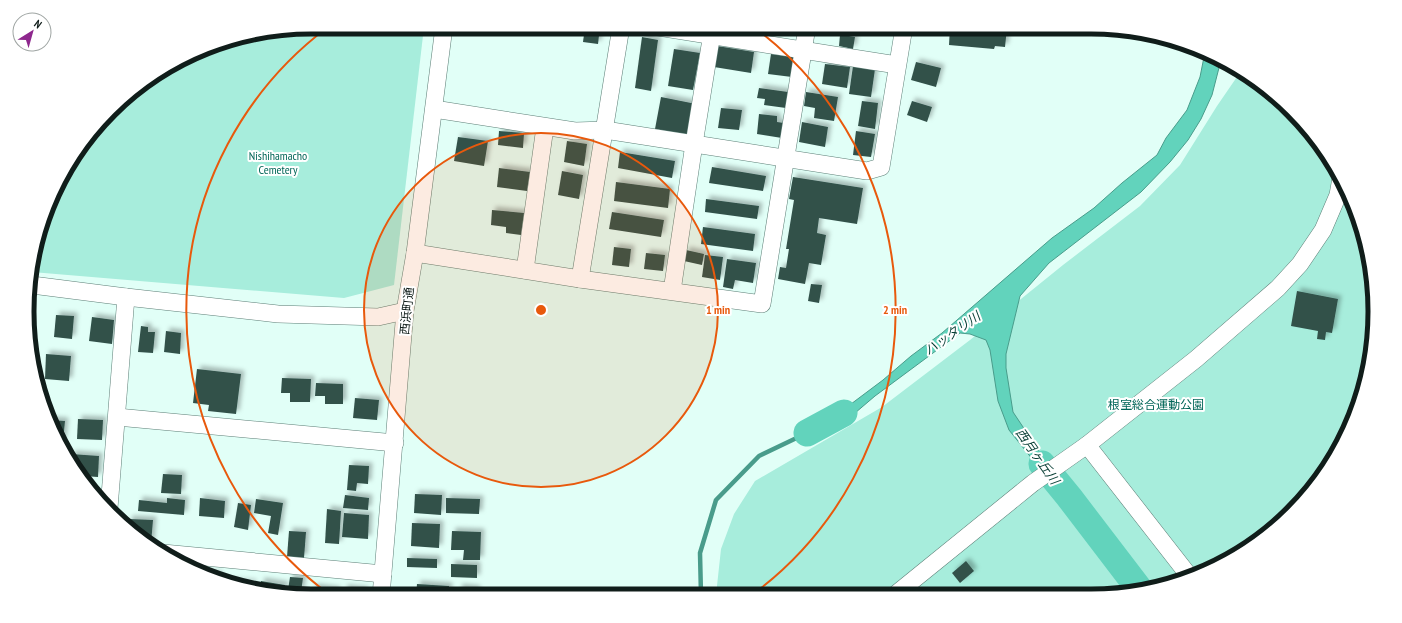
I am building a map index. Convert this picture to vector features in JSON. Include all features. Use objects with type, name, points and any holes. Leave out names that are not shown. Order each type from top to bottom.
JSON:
[{"type":"street","name":"西浜町通","points":[[382,589],[406,311],[443,34]]},
{"type":"street","points":[[580,279],[620,34]]},
{"type":"street","points":[[672,291],[712,34]]},
{"type":"street","points":[[728,34],[803,49],[898,65]]},
{"type":"street","points":[[415,252],[580,279],[762,304],[806,34]]},
{"type":"street","points":[[434,109],[575,131],[605,130],[867,171],[881,167],[903,34]]},
{"type":"street","points":[[525,270],[545,127]]},
{"type":"street","points":[[902,589],[1033,483],[1087,445],[1196,358],[1278,288],[1300,264],[1322,230],[1339,189]]},
{"type":"street","points":[[35,285],[278,314],[378,317],[406,311]]},
{"type":"street","points":[[110,503],[126,297]]},
{"type":"street","points":[[117,417],[395,443]]},
{"type":"street","points":[[1087,445],[1186,572]]},
{"type":"street","points":[[178,554],[383,574]]},
{"type":"green space","name":"Nishihamacho Cemetery","points":[[312,34],[423,34],[394,285],[344,298],[36,272],[43,240],[55,205],[81,157],[115,115],[143,91],[173,71],[205,55],[222,49],[240,43],[275,36]]},
{"type":"green space","name":"根室総合運動公園","points":[[1237,76],[1259,91],[1287,115],[1311,143],[1331,173],[1347,205],[1363,257],[1366,275],[1368,312],[1366,348],[1359,383],[1347,418],[1331,450],[1311,480],[1287,508],[1245,542],[1197,568],[1162,580],[1127,587],[1090,589],[717,589],[721,549],[734,514],[755,481],[882,407],[970,340],[1063,265],[1140,206],[1180,165]]},
{"type":"water","points":[[1204,58],[1219,66],[1212,95],[1201,119],[1188,140],[1170,162],[1141,192],[1049,263],[1020,296],[1006,354],[1006,368],[1013,412],[1043,457],[1072,496],[1053,485],[1009,430],[998,401],[990,350],[986,340],[970,334],[960,333],[875,396],[855,413],[813,433],[811,426],[847,407],[883,380],[911,356],[942,333],[1052,238],[1094,208],[1157,155],[1166,138],[1187,110],[1200,77]]},
{"type":"building","points":[[584,34],[599,34],[598,44],[583,42]]},
{"type":"building","points":[[727,34],[742,34],[742,37]]},
{"type":"building","points":[[834,34],[849,34],[849,36],[855,37],[853,49],[839,46],[840,35]]},
{"type":"building","points":[[950,34],[1006,34],[1005,47],[995,46],[994,49],[949,45]]},
{"type":"building","points":[[642,37],[658,40],[651,91],[635,88]]},
{"type":"building","points":[[717,46],[754,52],[751,73],[714,67]]},
{"type":"building","points":[[674,49],[700,53],[693,90],[668,86]]},
{"type":"building","points":[[771,54],[794,57],[792,77],[768,74]]},
{"type":"building","points":[[916,62],[941,68],[936,87],[911,80]]},
{"type":"building","points":[[825,64],[850,67],[847,88],[822,84]]},
{"type":"building","points":[[853,66],[875,69],[871,97],[849,94]]},
{"type":"building","points":[[759,88],[788,92],[786,108],[764,105],[765,99],[757,98]]},
{"type":"building","points":[[806,92],[838,97],[834,121],[814,118],[815,108],[804,106]]},
{"type":"building","points":[[661,97],[696,104],[689,136],[655,129]]},
{"type":"building","points":[[862,101],[878,103],[875,129],[858,126]]},
{"type":"building","points":[[912,101],[932,107],[927,122],[907,115]]},
{"type":"building","points":[[721,108],[742,110],[739,130],[718,128]]},
{"type":"building","points":[[759,114],[777,116],[777,122],[784,123],[782,138],[757,134]]},
{"type":"building","points":[[802,122],[828,127],[825,147],[799,142]]},
{"type":"building","points":[[499,131],[524,133],[523,148],[498,145]]},
{"type":"building","points":[[856,131],[875,134],[871,157],[853,155]]},
{"type":"building","points":[[458,137],[488,141],[484,166],[454,161]]},
{"type":"building","points":[[567,141],[587,144],[584,166],[564,162]]},
{"type":"building","points":[[620,152],[675,161],[672,178],[618,168]]},
{"type":"building","points":[[712,167],[766,176],[763,191],[709,183]]},
{"type":"building","points":[[499,168],[530,172],[527,191],[497,187]]},
{"type":"building","points":[[562,171],[583,175],[579,199],[558,195]]},
{"type":"building","points":[[793,177],[863,188],[857,224],[819,218],[817,233],[826,235],[821,265],[809,263],[805,284],[778,279],[780,267],[786,268],[789,249],[786,249],[794,200],[789,199]]},
{"type":"building","points":[[616,182],[670,189],[668,208],[614,201]]},
{"type":"building","points":[[706,199],[759,206],[757,219],[705,212]]},
{"type":"building","points":[[492,210],[524,213],[521,235],[506,233],[506,227],[491,225]]},
{"type":"building","points":[[612,212],[664,220],[661,237],[609,229]]},
{"type":"building","points":[[703,227],[755,234],[753,251],[701,244]]},
{"type":"building","points":[[614,247],[631,249],[629,267],[612,265]]},
{"type":"building","points":[[686,250],[704,254],[702,265],[684,261]]},
{"type":"building","points":[[646,253],[665,255],[663,271],[644,269]]},
{"type":"building","points":[[705,255],[723,257],[720,280],[702,277]]},
{"type":"building","points":[[727,259],[756,263],[753,283],[735,280],[733,289],[723,287]]},
{"type":"building","points":[[811,284],[822,285],[819,303],[808,301]]},
{"type":"building","points":[[1297,291],[1338,299],[1332,333],[1326,332],[1325,340],[1317,339],[1318,331],[1291,326]]},
{"type":"building","points":[[56,315],[74,316],[72,339],[54,337]]},
{"type":"building","points":[[92,317],[114,320],[112,344],[89,341]]},
{"type":"building","points":[[141,326],[148,327],[148,332],[155,332],[153,353],[138,352]]},
{"type":"building","points":[[166,331],[181,333],[180,354],[164,352]]},
{"type":"building","points":[[46,354],[71,356],[69,381],[45,379]]},
{"type":"building","points":[[197,369],[241,374],[236,414],[208,411],[209,405],[193,403]]},
{"type":"building","points":[[282,378],[311,379],[310,402],[290,402],[290,393],[281,393]]},
{"type":"building","points":[[316,383],[343,384],[343,404],[325,404],[325,396],[315,396]]},
{"type":"building","points":[[355,398],[379,400],[377,420],[353,418]]},
{"type":"building","points":[[78,419],[103,420],[102,440],[77,439]]},
{"type":"building","points":[[56,420],[65,421],[64,435]]},
{"type":"building","points":[[74,454],[99,456],[98,477],[88,476]]},
{"type":"building","points":[[349,465],[369,466],[368,484],[357,483],[356,491],[347,490]]},
{"type":"building","points":[[163,474],[182,475],[181,494],[161,493]]},
{"type":"building","points":[[415,494],[442,495],[441,515],[414,513]]},
{"type":"building","points":[[345,495],[369,498],[368,510],[343,508]]},
{"type":"building","points":[[167,498],[185,500],[184,515],[138,511],[139,500],[167,503]]},
{"type":"building","points":[[200,498],[225,501],[224,518],[199,516]]},
{"type":"building","points":[[446,498],[480,499],[479,514],[446,513]]},
{"type":"building","points":[[256,499],[283,503],[278,535],[268,533],[271,516],[254,513]]},
{"type":"building","points":[[238,503],[251,505],[248,530],[234,527]]},
{"type":"building","points":[[327,509],[341,511],[339,544],[325,543]]},
{"type":"building","points":[[344,513],[369,515],[368,539],[342,537]]},
{"type":"building","points":[[129,520],[153,520],[151,538],[143,532]]},
{"type":"building","points":[[412,523],[440,524],[439,548],[411,546]]},
{"type":"building","points":[[289,531],[306,532],[304,558],[287,557]]},
{"type":"building","points":[[452,531],[481,532],[480,560],[463,560],[464,550],[451,550]]},
{"type":"building","points":[[407,558],[437,559],[437,568],[407,567]]},
{"type":"building","points":[[966,561],[974,571],[960,583],[952,573]]},
{"type":"building","points":[[451,564],[477,565],[477,578],[451,577]]},
{"type":"building","points":[[290,577],[303,578],[302,588],[288,588]]},
{"type":"building","points":[[261,581],[285,585],[285,588],[260,585]]},
{"type":"building","points":[[417,584],[449,586],[449,589],[417,589]]},
{"type":"building","points":[[314,587],[329,589],[314,589]]},
{"type":"building","points":[[459,587],[477,589],[459,589]]},
{"type":"waterway","name":"ハッタリ川","points":[[807,433],[844,413]]},
{"type":"waterway","name":"ハッタリ川","points":[[701,589],[700,553],[716,500],[759,456],[807,433]]},
{"type":"waterway","name":"西月ヶ丘川","points":[[1042,464],[1137,585]]}]
